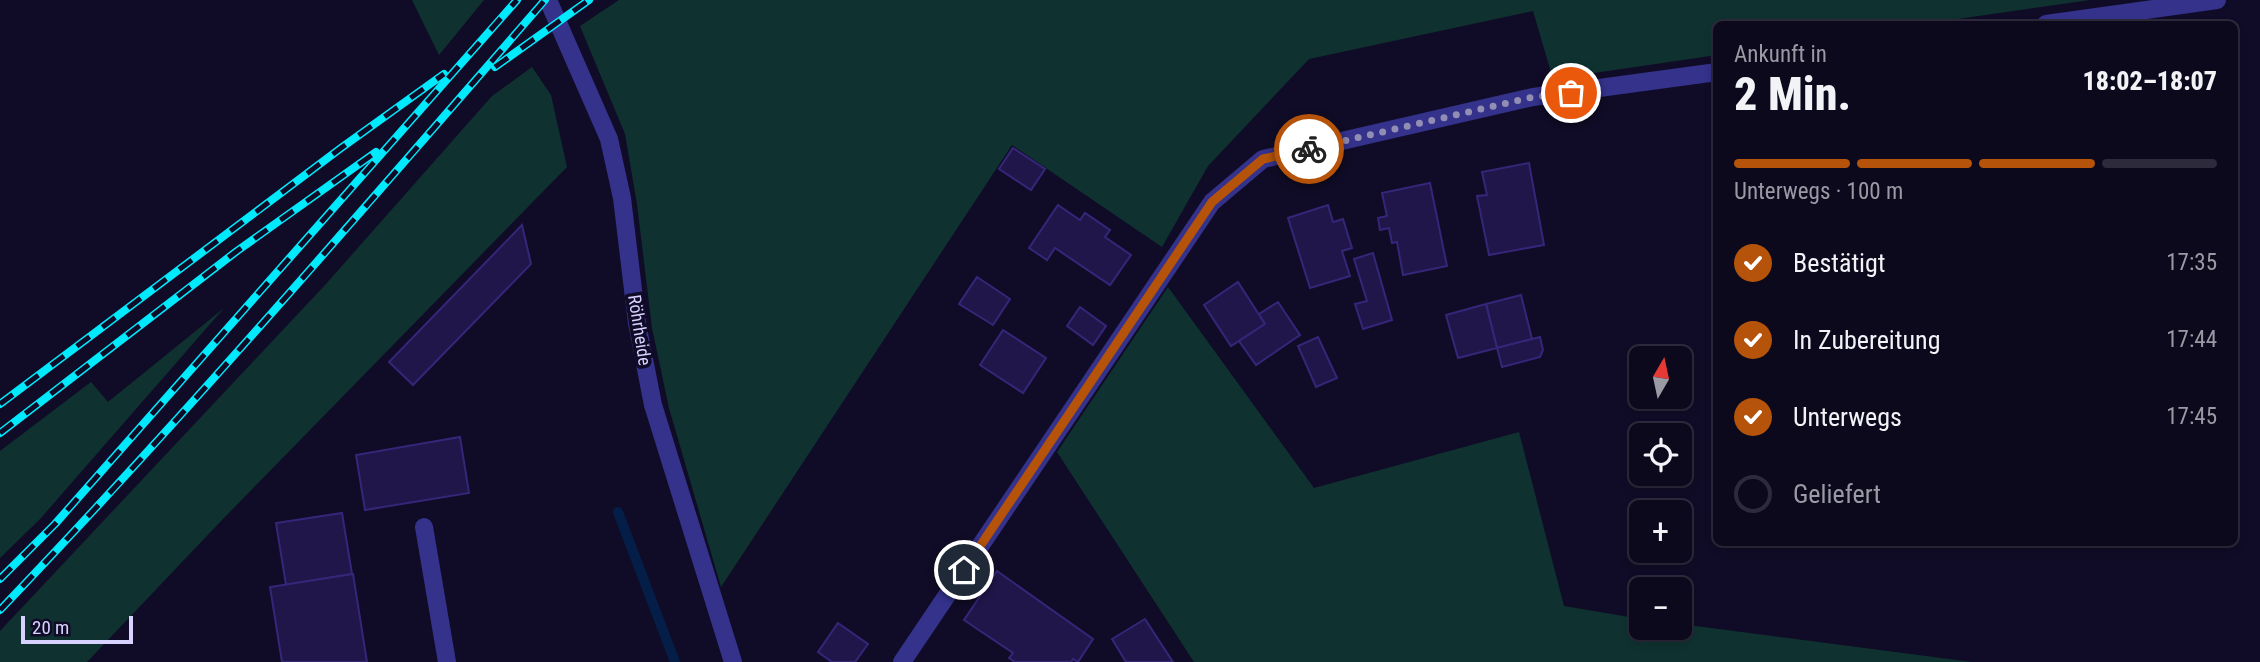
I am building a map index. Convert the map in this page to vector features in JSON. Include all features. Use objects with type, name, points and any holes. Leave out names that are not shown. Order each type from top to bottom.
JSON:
[{"type":"street","name":"Röhrheide","points":[[548,0],[609,139],[622,198],[637,323],[653,405],[733,662]]},
{"type":"street","points":[[2067,21],[2217,0]]},
{"type":"street","points":[[902,662],[1212,202],[1263,159],[1533,97],[1713,73]]},
{"type":"street","points":[[424,527],[447,662]]},
{"type":"green space","points":[[412,0],[484,0],[439,55]]},
{"type":"green space","points":[[619,0],[2090,0],[1944,21],[1713,21],[1713,56],[1553,79],[1533,11],[1309,59],[1208,166],[1162,247],[1012,145],[721,587],[669,408],[652,328],[637,204],[625,134],[580,26]]},
{"type":"green space","points":[[532,67],[551,95],[567,167],[87,662],[0,662],[0,631],[326,284],[492,96]]},
{"type":"green space","points":[[1168,287],[1314,488],[1519,432],[1564,606],[1629,617],[1629,640],[1692,640],[1692,626],[1972,662],[1194,662],[1057,452]]},
{"type":"green space","points":[[224,308],[40,519],[0,558],[0,451],[91,382],[108,402]]},
{"type":"building","points":[[1013,148],[1045,169],[1031,190],[999,169]]},
{"type":"building","points":[[1529,163],[1544,245],[1489,255],[1477,196],[1487,195],[1482,172]]},
{"type":"building","points":[[1430,183],[1447,266],[1403,275],[1397,242],[1392,243],[1389,228],[1380,230],[1378,218],[1387,216],[1382,193]]},
{"type":"building","points":[[1058,205],[1080,220],[1085,213],[1110,230],[1105,237],[1131,255],[1110,285],[1055,248],[1047,260],[1029,248]]},
{"type":"building","points":[[1328,205],[1333,222],[1343,219],[1352,248],[1342,251],[1350,276],[1310,288],[1288,218]]},
{"type":"building","points":[[522,225],[531,264],[413,385],[389,362]]},
{"type":"building","points":[[1373,253],[1392,320],[1363,329],[1355,304],[1367,301],[1354,259]]},
{"type":"building","points":[[977,277],[1010,299],[993,325],[959,304]]},
{"type":"building","points":[[1238,282],[1265,324],[1231,346],[1204,305]]},
{"type":"building","points":[[1521,295],[1532,339],[1497,348],[1486,304]]},
{"type":"building","points":[[1278,302],[1300,335],[1256,365],[1239,341],[1265,324],[1259,314]]},
{"type":"building","points":[[1486,304],[1497,348],[1458,358],[1446,315]]},
{"type":"building","points":[[1080,307],[1106,326],[1093,345],[1067,326]]},
{"type":"building","points":[[1003,330],[1046,358],[1023,393],[980,365]]},
{"type":"building","points":[[1318,337],[1337,378],[1316,387],[1298,346]]},
{"type":"building","points":[[1540,337],[1543,350],[1540,357],[1502,367],[1497,348]]},
{"type":"building","points":[[460,437],[469,493],[365,510],[356,455]]},
{"type":"building","points":[[342,513],[352,574],[286,585],[276,523]]},
{"type":"building","points":[[997,571],[1093,639],[1078,662],[1073,659],[1071,662],[1015,662],[1009,658],[1013,653],[964,620]]},
{"type":"building","points":[[353,574],[367,662],[282,662],[270,587]]},
{"type":"building","points":[[1145,619],[1173,662],[1126,662],[1112,639]]},
{"type":"building","points":[[838,623],[868,644],[855,662],[832,662],[818,652]]},
{"type":"waterway","points":[[618,512],[675,662]]},
{"type":"railway","points":[[0,579],[55,524],[517,0]]},
{"type":"railway","points":[[0,610],[208,385],[545,0]]},
{"type":"railway","points":[[495,67],[589,0]]},
{"type":"railway","points":[[0,404],[444,74]]},
{"type":"railway","points":[[0,433],[237,251],[376,152]]},
{"type":"way so far","points":[[1309,149],[1533,97],[1571,93]]},
{"type":"route","points":[[964,570],[1212,202],[1263,159],[1309,149]]}]
